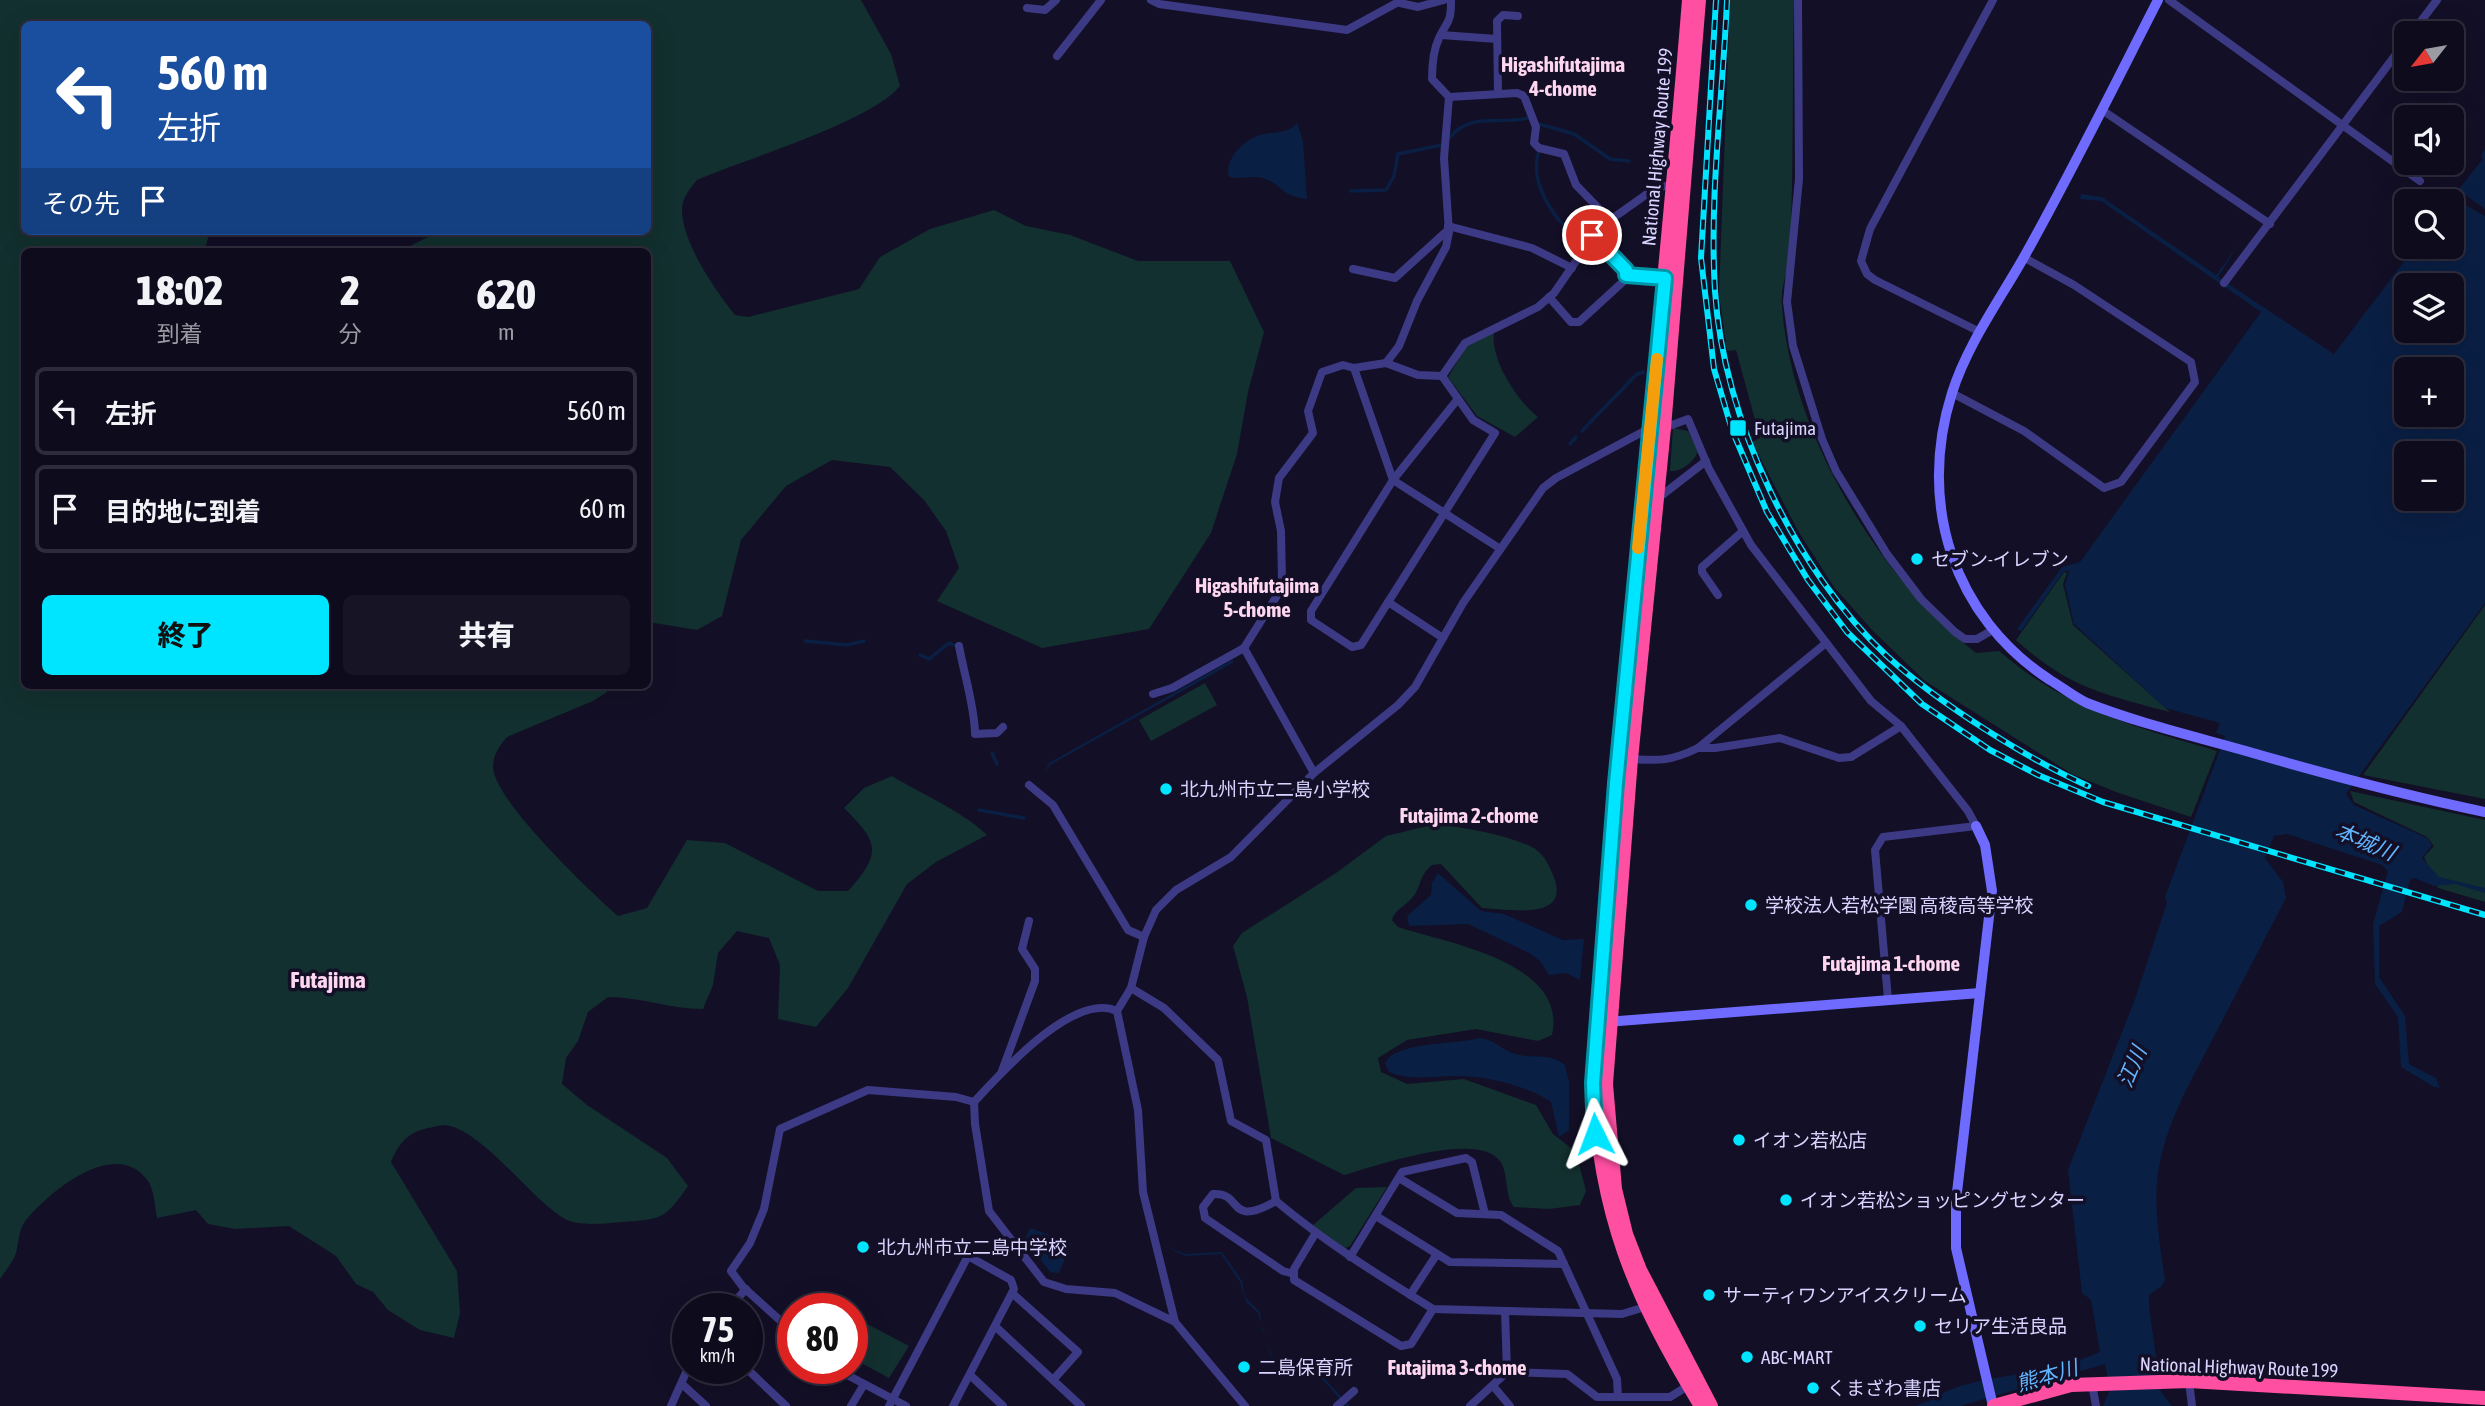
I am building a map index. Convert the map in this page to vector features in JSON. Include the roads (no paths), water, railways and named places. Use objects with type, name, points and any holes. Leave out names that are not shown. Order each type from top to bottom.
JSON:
[{"type":"highway","name":"National Highway Route 199","points":[[1689,0],[1680,182],[1665,278],[1657,428],[1657,499],[1603,1021],[1593,1083],[1595,1134],[1617,1235],[1645,1307],[1693,1383],[1711,1406]]},
{"type":"highway","name":"National Highway Route 199","points":[[1699,0],[1657,428],[1619,743],[1603,1021],[1615,1189],[1626,1234],[1701,1406]]},
{"type":"highway","name":"National Highway Route 199","points":[[1994,1406],[2071,1385],[2185,1381],[2485,1398]]},
{"type":"street","points":[[1027,8],[1045,10],[1056,0]]},
{"type":"street","points":[[1057,55],[1101,0]]},
{"type":"street","points":[[1157,1],[1348,30],[1401,1],[1418,7],[1444,0]]},
{"type":"street","points":[[1386,363],[1399,346],[1427,281],[1442,258],[1448,228],[1444,158],[1449,97],[1432,79],[1433,58],[1441,35],[1451,22],[1451,0]]},
{"type":"street","points":[[1798,0],[1799,179],[1787,302],[1793,346],[1822,439],[1836,471],[1886,554],[1922,599],[1955,632],[1965,639],[1977,639],[1991,631]]},
{"type":"street","points":[[1980,332],[1875,280],[1867,274],[1861,261],[1870,229],[1993,0]]},
{"type":"street","points":[[2158,0],[2102,110],[1980,332],[1951,393],[1941,470],[1942,523],[1960,579],[1991,631],[2038,672],[2084,702],[2370,787],[2485,812]]},
{"type":"street","points":[[2169,0],[2420,181]]},
{"type":"street","points":[[2421,21],[2437,0]]},
{"type":"street","points":[[1498,94],[1497,21],[1503,15],[1518,16]]},
{"type":"street","points":[[1441,35],[1497,40]]},
{"type":"street","points":[[2224,283],[2394,57]]},
{"type":"street","points":[[1449,97],[1517,93],[1524,96],[1535,127],[1534,143],[1539,148],[1564,154],[1576,185],[1610,220]]},
{"type":"street","points":[[2102,110],[2270,224]]},
{"type":"street","points":[[1442,376],[1465,342],[1536,307],[1549,297],[1572,268],[1592,235],[1610,220],[1654,189],[1680,182]]},
{"type":"street","points":[[1448,228],[1532,248],[1572,268]]},
{"type":"street","points":[[1353,269],[1395,278],[1448,228]]},
{"type":"street","points":[[1549,297],[1572,321],[1579,322],[1626,279],[1626,270],[1592,235]]},
{"type":"street","points":[[1951,393],[2024,431],[2104,488],[2121,482],[2196,382],[2191,362],[2074,285],[2023,257]]},
{"type":"street","points":[[1626,275],[1665,278]]},
{"type":"street","points":[[1153,694],[1172,688],[1244,648],[1278,594],[1282,581],[1282,531],[1275,502],[1279,478],[1312,433],[1308,411],[1322,372],[1343,365],[1354,368],[1386,363],[1418,375],[1442,376]]},
{"type":"street","points":[[1354,368],[1392,480],[1499,548]]},
{"type":"street","points":[[1442,376],[1473,419],[1495,433],[1361,645],[1352,647],[1311,620],[1311,611],[1392,480],[1457,400]]},
{"type":"street","points":[[1175,1322],[1143,1192],[1138,1110],[1117,1011],[1131,988],[1144,937],[1156,910],[1176,890],[1231,857],[1314,773],[1398,705],[1415,687],[1499,548],[1543,488],[1657,428],[1688,419],[1706,461],[1743,531],[1871,701],[1901,726],[1968,811],[1987,855],[1992,891],[1956,1201],[1955,1248],[1994,1406]]},
{"type":"street","points":[[1657,499],[1706,461]]},
{"type":"street","points":[[1718,595],[1702,572],[1702,567],[1743,531]]},
{"type":"street","points":[[1388,602],[1443,638]]},
{"type":"street","points":[[1631,759],[1676,759],[1698,748],[1826,643]]},
{"type":"street","points":[[959,646],[964,681],[975,716],[975,734],[997,733],[1003,727]]},
{"type":"street","points":[[1244,648],[1314,773]]},
{"type":"street","points":[[1698,748],[1780,738],[1839,758],[1851,757],[1901,726]]},
{"type":"street","points":[[1029,785],[1053,805],[1128,930],[1144,937]]},
{"type":"street","points":[[1888,999],[1875,850],[1883,837],[1976,826]]},
{"type":"street","points":[[1002,1072],[1035,981],[1035,969],[1022,949],[1029,921]]},
{"type":"street","points":[[1131,988],[1164,1008],[1218,1060],[1231,1121],[1266,1140],[1276,1201],[1315,1234],[1410,1295],[1433,1309],[1622,1314],[1645,1307]]},
{"type":"street","points":[[1603,1021],[1980,993]]},
{"type":"street","points":[[1117,1011],[1107,1006],[1086,1010],[1050,1030],[1002,1072],[974,1102],[989,1212],[1044,1282],[1066,1289],[1115,1293],[1175,1322],[1245,1406]]},
{"type":"street","points":[[777,1317],[731,1271],[750,1242],[764,1209],[780,1129],[868,1090],[956,1097],[974,1102]]},
{"type":"street","points":[[1350,1257],[1402,1171],[1466,1158],[1472,1162],[1485,1214]]},
{"type":"street","points":[[1399,1178],[1457,1213],[1501,1215],[1558,1251],[1617,1379],[1618,1397]]},
{"type":"street","points":[[1276,1201],[1253,1214],[1247,1213],[1219,1194],[1213,1194],[1203,1207],[1205,1218],[1283,1271],[1294,1274]]},
{"type":"street","points":[[1376,1216],[1450,1262],[1564,1264]]},
{"type":"street","points":[[1315,1234],[1294,1274],[1294,1280],[1401,1346],[1411,1344],[1433,1309]]},
{"type":"street","points":[[1410,1295],[1437,1254]]},
{"type":"street","points":[[891,1402],[968,1256],[1011,1280],[1012,1293],[953,1406]]},
{"type":"street","points":[[742,1293],[746,1289]]},
{"type":"street","points":[[1012,1293],[1078,1352],[1052,1380]]},
{"type":"street","points":[[1470,1406],[1507,1373],[1505,1311]]},
{"type":"street","points":[[996,1328],[1081,1406]]},
{"type":"street","points":[[1507,1373],[1567,1374],[1597,1397],[1670,1397],[1693,1383]]},
{"type":"street","points":[[970,1376],[1003,1406]]},
{"type":"street","points":[[2185,1381],[2192,1406]]},
{"type":"street","points":[[671,1406],[682,1384],[706,1406]]},
{"type":"street","points":[[763,1384],[786,1406]]},
{"type":"street","points":[[860,1384],[891,1402],[906,1406]]},
{"type":"street","points":[[2095,1384],[2096,1406]]},
{"type":"street","points":[[851,1406],[863,1386]]},
{"type":"street","points":[[1494,1387],[1510,1406]]},
{"type":"street","points":[[1337,1406],[1354,1391]]},
{"type":"water","points":[[1297,123],[1303,141],[1307,199],[1286,193],[1274,183],[1262,178],[1229,177],[1229,164],[1242,146],[1254,138],[1284,131]]},
{"type":"water","points":[[2485,149],[2485,209],[2464,194],[2464,189],[2459,189],[2482,160],[2481,155]]},
{"type":"water","points":[[2081,194],[2102,197],[2216,275],[2239,244],[2218,277],[2334,354],[2394,275],[2394,343],[2464,343],[2464,273],[2395,273],[2406,259],[2464,259],[2464,204],[2485,216],[2485,603],[2346,794],[2354,805],[2427,838],[2432,845],[2422,858],[2439,877],[2485,888],[2485,893],[2455,884],[2434,886],[2414,878],[2410,880],[2402,912],[2379,926],[2379,977],[2405,1016],[2409,1064],[2436,1078],[2440,1088],[2434,1087],[2401,1067],[2398,1017],[2375,984],[2373,924],[2388,871],[2382,865],[2287,834],[2274,836],[2265,858],[2283,882],[2286,898],[2184,1094],[2159,1165],[2158,1228],[2165,1280],[2162,1286],[2149,1295],[2149,1306],[2161,1392],[2172,1406],[2103,1406],[2110,1390],[2105,1364],[1960,1406],[1915,1406],[1964,1385],[2066,1364],[2100,1352],[2091,1300],[2082,1293],[2068,1170],[2135,999],[2167,903],[2165,897],[2225,736],[2216,733],[2220,723],[2165,708],[2074,624],[2065,585],[2069,571],[2064,571],[2021,631],[2017,629],[2062,567],[2080,562],[2261,312],[2101,201],[2080,199]]},
{"type":"water","points":[[1232,660],[1234,662],[1050,765],[1044,774],[1049,763]]},
{"type":"water","points":[[1438,873],[1481,911],[1504,914],[1563,940],[1584,939],[1580,980],[1566,973],[1549,975],[1540,961],[1531,954],[1468,924],[1409,926],[1407,916],[1431,895],[1432,883]]},
{"type":"water","points":[[1479,1038],[1515,1054],[1553,1058],[1565,1065],[1569,1082],[1569,1130],[1559,1137],[1551,1102],[1518,1086],[1466,1076],[1397,1075],[1389,1072],[1385,1064],[1400,1051]]},
{"type":"water","points":[[1030,1228],[1071,1243],[1059,1273],[1050,1272],[1025,1239]]},
{"type":"water","points":[[1161,1244],[1185,1254],[1222,1252],[1242,1281],[1245,1297],[1260,1312],[1261,1324],[1258,1313],[1246,1302],[1240,1282],[1221,1254],[1185,1256]]},
{"type":"water","points":[[1266,1341],[1273,1358],[1325,1379],[1350,1406],[1346,1406],[1324,1381],[1272,1359]]},
{"type":"waterway","points":[[1450,137],[1467,124],[1528,118]]},
{"type":"waterway","points":[[1539,124],[1574,134],[1610,159],[1629,161]]},
{"type":"waterway","points":[[1351,191],[1386,190],[1394,176],[1398,154],[1442,145]]},
{"type":"waterway","points":[[1539,151],[1537,176],[1547,202],[1563,224],[1583,240]]},
{"type":"waterway","points":[[1605,407],[1637,374],[1644,372]]},
{"type":"waterway","points":[[1582,431],[1604,408]]},
{"type":"waterway","points":[[1570,444],[1576,437]]},
{"type":"waterway","points":[[805,641],[847,645],[864,641]]},
{"type":"waterway","points":[[920,655],[929,659],[949,643],[956,646]]},
{"type":"waterway","points":[[992,753],[997,764]]},
{"type":"waterway","points":[[979,810],[1024,818]]},
{"type":"railway","points":[[1716,0],[1701,258],[1714,369],[1732,430],[1767,512],[1808,580],[1847,632],[1922,704],[1990,750],[2038,775],[2103,802],[2485,915]]},
{"type":"railway","points":[[1727,0],[1715,182],[1715,291],[1721,340],[1732,390],[1748,440],[1769,489],[1822,581],[1854,622],[1888,657],[1957,711],[2037,760],[2088,786]]},
{"type":"place","name":"Futajima","points":[[1738,428]]},
{"type":"place","name":"セブン-イレブン","points":[[1917,559]]},
{"type":"place","name":"北九州市立二島小学校","points":[[1166,789]]},
{"type":"place","name":"学校法人若松学園 高稜高等学校","points":[[1751,905]]},
{"type":"place","name":"イオン若松店","points":[[1739,1140]]},
{"type":"place","name":"イオン若松ショッピングセンター","points":[[1786,1200]]},
{"type":"place","name":"北九州市立二島中学校","points":[[863,1247]]},
{"type":"place","name":"サーティワンアイスクリーム","points":[[1709,1295]]},
{"type":"place","name":"セリア生活良品","points":[[1920,1326]]},
{"type":"place","name":"ABC-MART","points":[[1747,1357]]},
{"type":"place","name":"二島保育所","points":[[1244,1367]]},
{"type":"place","name":"くまざわ書店","points":[[1813,1388]]},
{"type":"district","name":"Higashifutajima 4-chome","points":[[1563,77]]},
{"type":"district","name":"Higashifutajima 5-chome","points":[[1257,598]]},
{"type":"district","name":"Futajima 2-chome","points":[[1469,816]]},
{"type":"district","name":"Futajima 1-chome","points":[[1891,964]]},
{"type":"district","name":"Futajima","points":[[328,980]]},
{"type":"district","name":"Futajima 3-chome","points":[[1457,1368]]},
{"type":"water label","name":"本城川","points":[[2365,842]]},
{"type":"water label","name":"江川","points":[[2132,1067]]},
{"type":"water label","name":"熊本川","points":[[2047,1376]]}]
